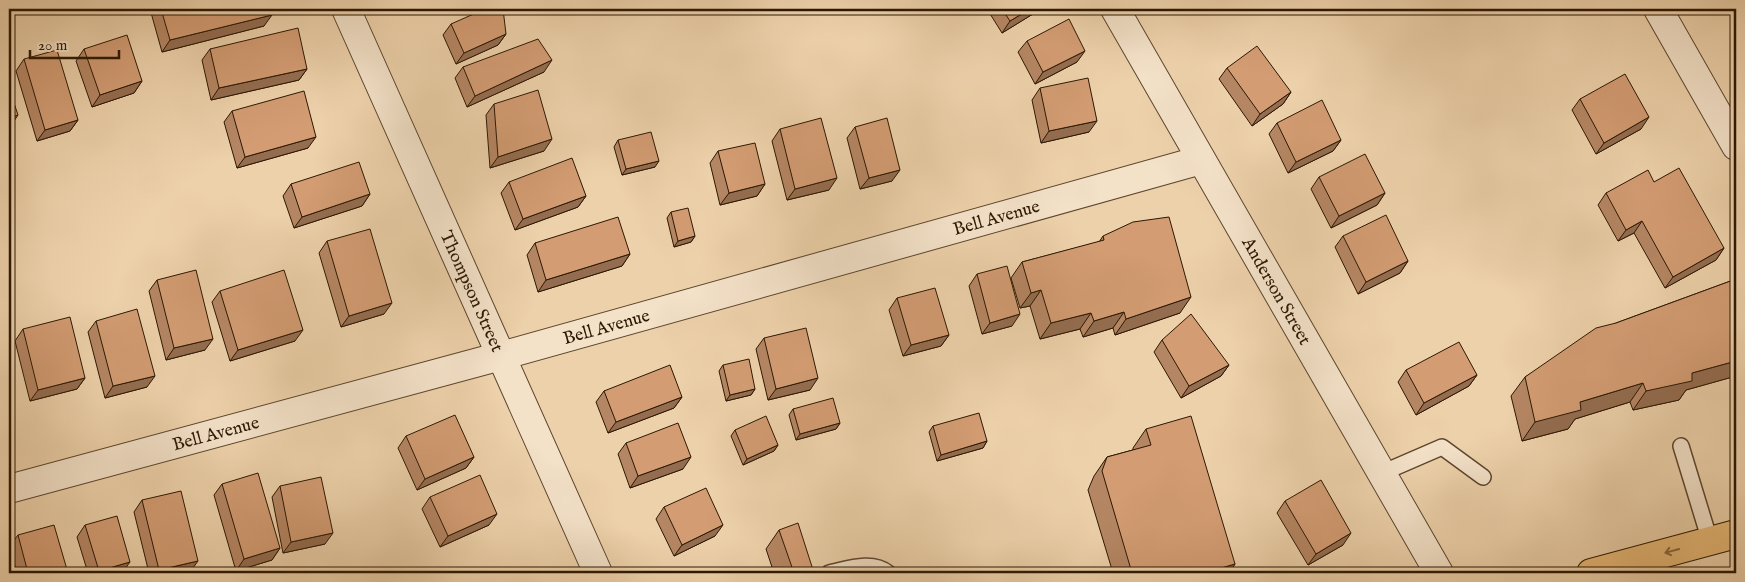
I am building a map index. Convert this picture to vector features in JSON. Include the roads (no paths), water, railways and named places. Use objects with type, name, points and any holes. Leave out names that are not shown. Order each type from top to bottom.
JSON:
[{"type":"highway","points":[[1591,573],[1736,534]]},
{"type":"street","name":"Thompson Street","points":[[346,9],[598,573]]},
{"type":"street","name":"Anderson Street","points":[[1115,9],[1439,573]]},
{"type":"street","points":[[1658,9],[1736,146]]},
{"type":"street","name":"Bell Avenue","points":[[9,489],[501,356],[1202,160]]},
{"type":"lane","points":[[1681,446],[1710,541]]},
{"type":"lane","points":[[1382,473],[1442,447],[1483,477]]},
{"type":"lane","points":[[830,573],[858,566],[882,568],[888,573]]}]
